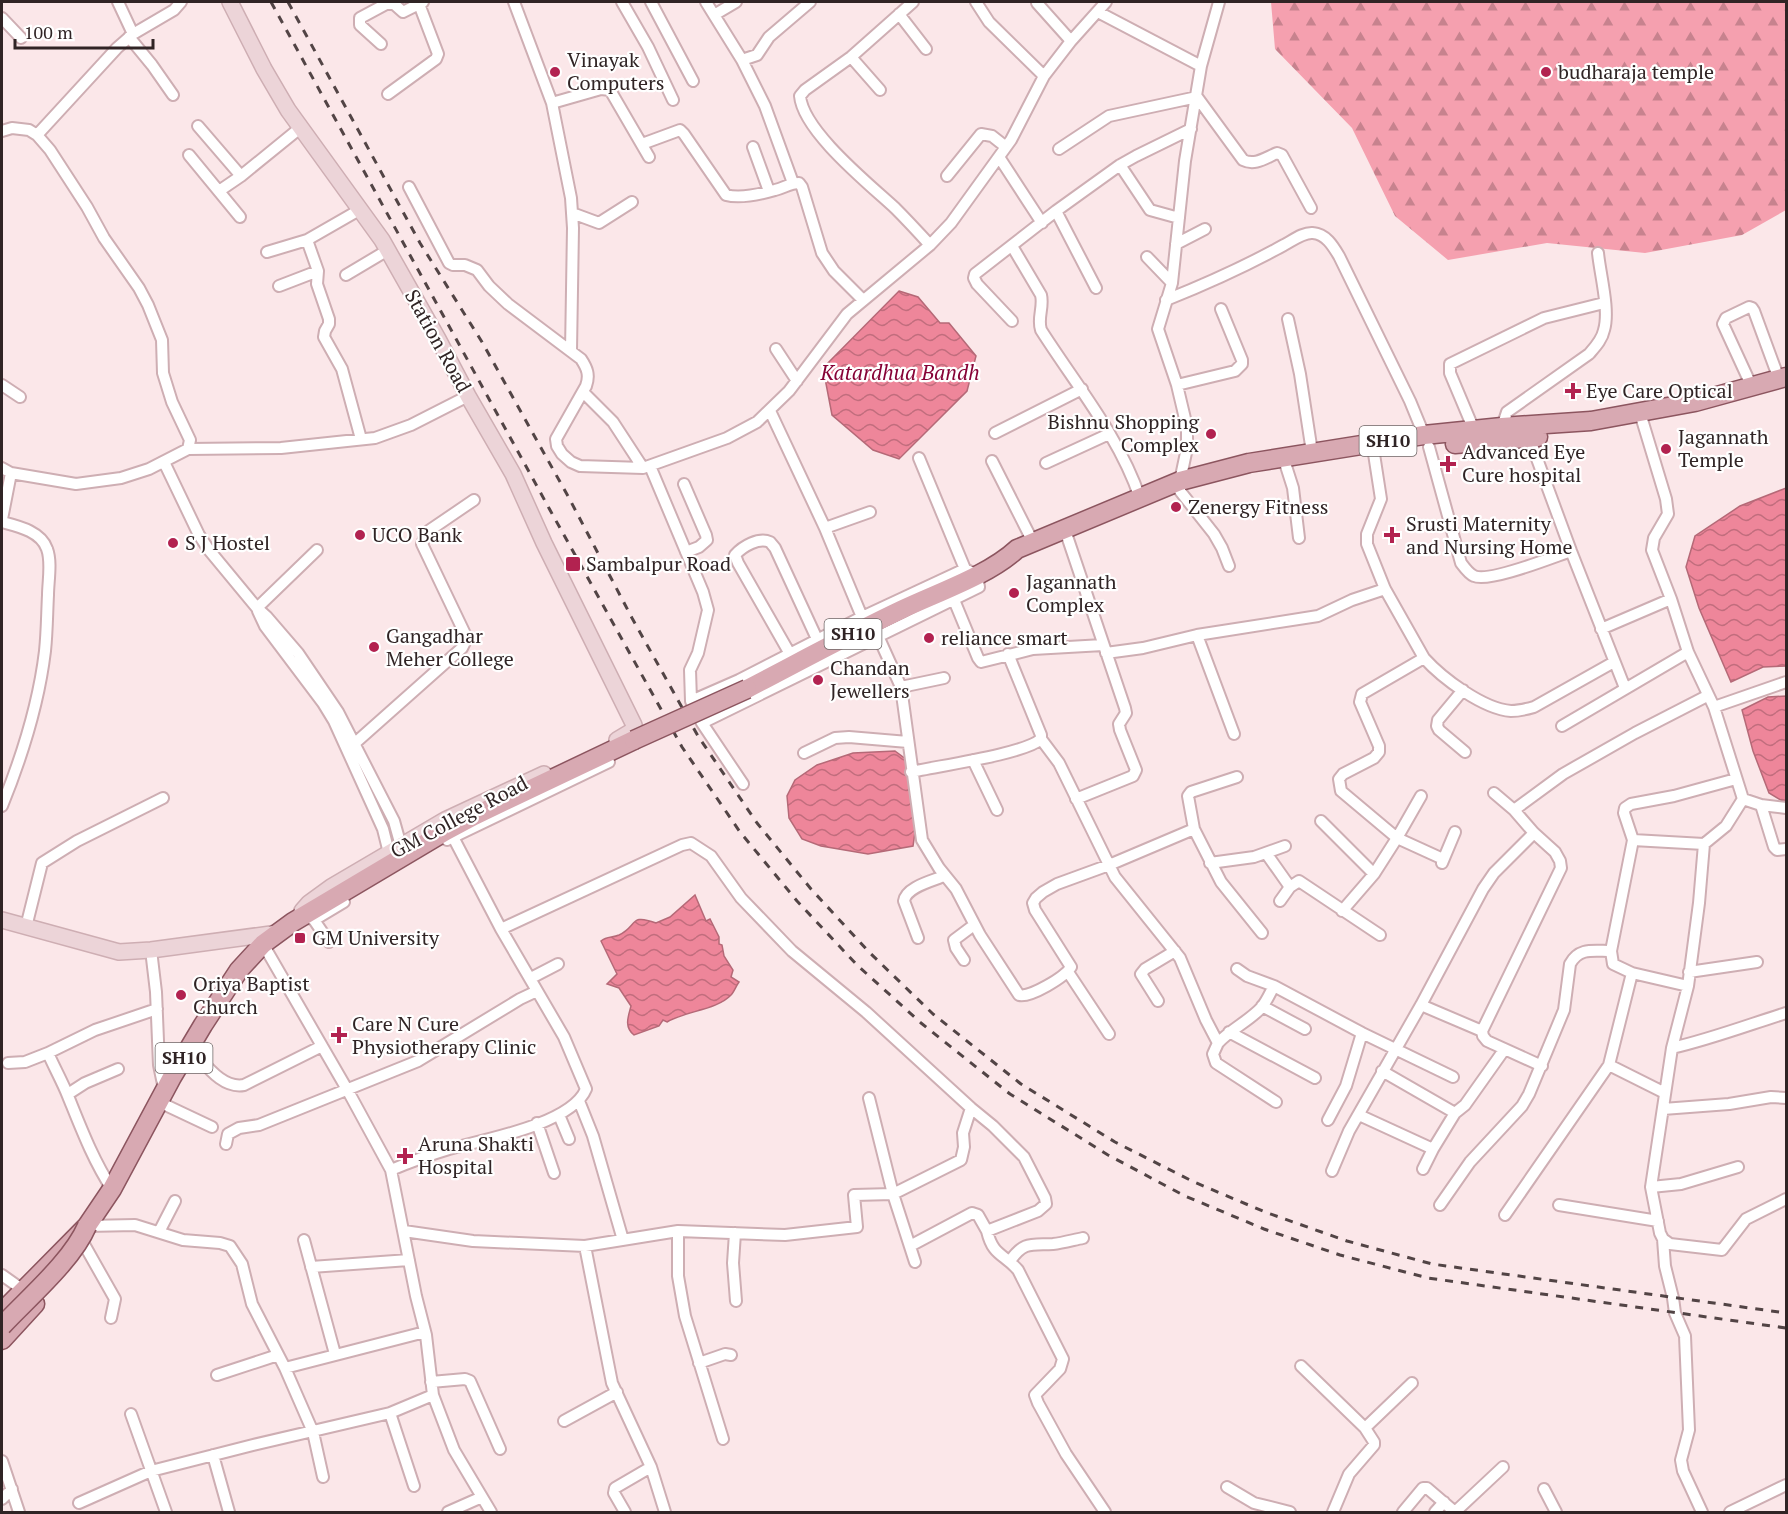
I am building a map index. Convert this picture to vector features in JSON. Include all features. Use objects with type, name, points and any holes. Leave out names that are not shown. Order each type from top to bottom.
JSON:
[{"type":"main road","name":"SH10","points":[[1006,559],[1017,549],[1140,498],[1249,463],[1312,452],[1427,441],[1529,437],[1622,427],[1642,418],[1695,402],[1752,387],[1784,382]]},
{"type":"main road","name":"SH10","points":[[85,1246],[88,1237],[87,1226],[112,1190],[190,1048],[239,970],[270,939],[474,816],[747,688],[967,575],[1006,559],[1021,556],[1180,486],[1286,466],[1374,454],[1474,430],[1642,418],[1784,382]]},
{"type":"main road","points":[[2,1340],[30,1296],[87,1226]]},
{"type":"main road","points":[[2,1326],[67,1258],[82,1239],[87,1226]]},
{"type":"main road","points":[[2,1312],[30,1296],[85,1246]]},
{"type":"street","points":[[118,2],[131,35],[173,95]]},
{"type":"street","points":[[38,135],[131,35],[174,10],[182,2]]},
{"type":"street","name":"Station Road","points":[[230,2],[264,69],[300,128],[361,209],[388,250],[464,384],[468,396],[513,474],[634,728]]},
{"type":"street","points":[[514,2],[552,103],[572,213],[571,351]]},
{"type":"street","points":[[622,2],[648,47],[673,100]]},
{"type":"street","points":[[651,2],[693,81]]},
{"type":"street","points":[[706,2],[741,60],[765,106],[794,183]]},
{"type":"street","points":[[714,15],[736,2]]},
{"type":"street","points":[[741,60],[757,56],[769,37],[810,2]]},
{"type":"street","points":[[913,2],[851,57],[800,96],[801,103],[815,127],[831,147],[930,245]]},
{"type":"street","points":[[409,187],[449,263],[465,265],[477,270],[489,286],[508,304],[581,359],[587,368],[589,378],[583,392],[556,440],[562,454],[580,466],[647,467],[692,448],[742,431],[770,411],[797,381],[838,324],[862,299],[930,245],[969,201],[1006,147],[1044,76],[1106,2]]},
{"type":"street","points":[[1219,2],[1201,66],[1185,161],[1172,283],[1158,329],[1177,385],[1187,427],[1180,486],[1214,534],[1229,566]]},
{"type":"street","points":[[381,44],[360,25],[360,18],[386,4],[394,4],[403,12],[421,3],[438,54],[436,59],[388,94]]},
{"type":"street","points":[[981,3],[989,21],[1044,76]]},
{"type":"street","points":[[1037,3],[1071,41]]},
{"type":"street","points":[[1098,12],[1201,66]]},
{"type":"street","points":[[900,14],[926,49]]},
{"type":"street","points":[[2,18],[21,38]]},
{"type":"street","points":[[851,57],[880,90]]},
{"type":"street","points":[[552,103],[601,89],[610,90],[649,157]]},
{"type":"street","points":[[1059,149],[1109,116],[1197,97]]},
{"type":"street","points":[[1197,97],[1244,160],[1254,163],[1276,153],[1282,155],[1311,208]]},
{"type":"street","points":[[198,126],[241,176]]},
{"type":"street","points":[[2,131],[12,128],[30,130],[38,135],[87,207],[104,238],[148,305],[162,340],[163,373],[166,386],[190,440],[188,449]]},
{"type":"street","points":[[219,191],[300,128]]},
{"type":"street","points":[[1012,321],[974,278],[980,269],[1120,165],[1191,129]]},
{"type":"street","points":[[642,144],[680,130],[726,195],[734,197],[769,192],[799,183],[822,253],[828,264],[862,299]]},
{"type":"street","points":[[947,176],[981,134],[992,136],[1006,147]]},
{"type":"street","points":[[753,147],[769,192]]},
{"type":"street","points":[[189,155],[240,217]]},
{"type":"street","points":[[999,157],[1042,223]]},
{"type":"street","points":[[1120,165],[1150,210],[1179,218]]},
{"type":"street","points":[[572,213],[599,223],[632,202]]},
{"type":"street","points":[[267,252],[307,240],[361,209]]},
{"type":"street","points":[[1056,211],[1096,288]]},
{"type":"street","points":[[1176,244],[1205,230]]},
{"type":"street","points":[[1166,300],[1247,266],[1310,232],[1326,238],[1340,256],[1427,441],[1461,563],[1474,576],[1484,578],[1571,551]]},
{"type":"street","points":[[307,240],[318,271],[317,284],[329,324],[324,337],[342,369],[361,439]]},
{"type":"street","points":[[1012,246],[1041,295],[1043,301],[1039,324],[1041,330],[1082,389],[1127,463],[1140,498]]},
{"type":"street","points":[[346,275],[388,250]]},
{"type":"street","points":[[1502,427],[1507,412],[1589,354],[1598,344],[1604,332],[1606,319],[1598,253]]},
{"type":"street","points":[[1147,257],[1172,283]]},
{"type":"street","points":[[279,286],[318,271]]},
{"type":"street","points":[[1474,430],[1450,373],[1450,364],[1545,318],[1604,303]]},
{"type":"street","points":[[1752,387],[1723,324],[1726,318],[1749,307],[1754,311],[1784,382]]},
{"type":"street","points":[[1177,385],[1235,371],[1242,364],[1221,309]]},
{"type":"street","points":[[1288,319],[1300,374],[1312,452]]},
{"type":"street","points":[[776,349],[797,381]]},
{"type":"street","points":[[2,385],[20,397]]},
{"type":"street","points":[[995,433],[1082,389]]},
{"type":"street","points":[[583,392],[613,422],[647,467],[686,552],[708,610],[698,652],[690,670],[691,701],[702,723],[743,784]]},
{"type":"street","points":[[2,806],[18,768],[38,690],[45,651],[48,580],[48,550],[44,543],[21,527],[2,520],[6,470],[76,484],[121,478],[149,469],[188,449],[281,448],[375,438],[401,429],[468,396]]},
{"type":"street","points":[[770,411],[825,528],[862,617]]},
{"type":"street","points":[[1642,418],[1666,499],[1668,514],[1654,538],[1652,550],[1688,652],[1714,707],[1743,799]]},
{"type":"street","points":[[1046,463],[1109,434]]},
{"type":"street","points":[[1529,437],[1625,688]]},
{"type":"street","points":[[1374,454],[1381,500],[1367,534],[1367,544],[1385,589],[1432,668],[1463,690],[1510,711],[1534,707],[1614,662]]},
{"type":"street","points":[[702,723],[979,587],[967,575],[919,458]]},
{"type":"street","points":[[992,461],[1033,542]]},
{"type":"street","points":[[164,462],[204,542],[256,608],[276,627],[319,682],[338,712],[394,821],[395,850]]},
{"type":"street","points":[[1286,466],[1293,488],[1299,538]]},
{"type":"street","points":[[684,484],[707,540],[699,547],[686,552]]},
{"type":"street","points":[[354,744],[462,648],[465,642],[465,634],[422,544],[427,532],[474,500]]},
{"type":"street","points":[[825,528],[870,512]]},
{"type":"street","points":[[1067,536],[1125,708],[1126,713],[1119,724],[1120,730],[1136,773],[1076,799]]},
{"type":"street","points":[[790,654],[738,563],[735,555],[738,550],[759,540],[770,542],[775,548],[817,639]]},
{"type":"street","points":[[256,608],[317,550]]},
{"type":"street","points":[[691,701],[862,617],[967,575]]},
{"type":"street","points":[[954,600],[978,658],[981,662],[987,662],[1008,654],[1033,649],[1143,648],[1197,635],[1318,616],[1361,596],[1385,589]]},
{"type":"street","points":[[1601,629],[1671,599]]},
{"type":"street","points":[[256,608],[265,626],[317,694],[334,721],[383,829],[395,850]]},
{"type":"street","points":[[1197,635],[1234,734]]},
{"type":"street","points":[[878,636],[901,687],[922,840],[964,903],[974,925],[1019,995],[1028,996],[1068,972],[1071,967],[1035,910],[1033,903],[1036,898],[1049,888],[1194,830]]},
{"type":"street","points":[[1562,726],[1688,652]]},
{"type":"street","points":[[1008,654],[1041,739],[1059,763],[1109,865],[1123,887],[1175,951],[1218,1043]]},
{"type":"street","points":[[1424,658],[1362,694],[1360,702],[1379,746],[1379,752],[1374,758],[1348,770],[1339,779],[1339,786],[1341,791],[1397,838],[1442,861],[1455,832]]},
{"type":"street","points":[[901,687],[944,678]]},
{"type":"street","points":[[1714,707],[1786,682]]},
{"type":"street","points":[[1463,690],[1438,720],[1437,726],[1464,752]]},
{"type":"street","points":[[1514,810],[1563,774],[1707,696]]},
{"type":"street","name":"GM College Road","points":[[305,918],[309,903],[331,887],[467,808],[618,739],[634,728]]},
{"type":"street","points":[[804,753],[836,738],[908,742]]},
{"type":"street","points":[[911,772],[992,757],[1035,744],[1041,739]]},
{"type":"street","points":[[329,942],[305,918],[453,837],[622,755]]},
{"type":"street","points":[[973,760],[997,810]]},
{"type":"street","points":[[1237,777],[1191,792],[1188,796],[1194,830],[1210,864],[1221,882],[1262,933]]},
{"type":"street","points":[[1688,986],[1632,972],[1614,965],[1611,951],[1633,840],[1624,813],[1626,805],[1674,796],[1736,779]]},
{"type":"street","points":[[1482,1031],[1561,868],[1555,852],[1494,793]]},
{"type":"street","points":[[1342,910],[1374,874],[1421,796]]},
{"type":"street","points":[[26,927],[42,863],[77,841],[163,798]]},
{"type":"street","points":[[1743,799],[1761,805],[1786,808]]},
{"type":"street","points":[[1633,840],[1704,843],[1726,826],[1743,799]]},
{"type":"street","points":[[1761,805],[1774,847],[1777,850],[1786,849]]},
{"type":"street","points":[[1321,821],[1374,874]]},
{"type":"street","points":[[1332,1171],[1382,1071],[1421,1005],[1483,888],[1494,873],[1534,833]]},
{"type":"street","points":[[391,1170],[418,1159],[492,1139],[559,1115],[579,1101],[584,1095],[586,1086],[564,1037],[501,929],[453,837]]},
{"type":"street","points":[[501,929],[682,845],[691,843],[711,856],[747,904],[792,951],[866,1012],[993,1126],[1024,1157],[1046,1198],[1046,1204],[1038,1211],[987,1231]]},
{"type":"street","points":[[1702,1512],[1683,1471],[1681,1460],[1689,1430],[1685,1336],[1675,1313],[1665,1266],[1663,1239],[1651,1187],[1672,1048],[1688,986],[1704,843]]},
{"type":"street","points":[[1210,864],[1240,860],[1285,846]]},
{"type":"street","points":[[1266,853],[1290,887]]},
{"type":"street","points":[[918,938],[904,897],[910,891],[944,876]]},
{"type":"street","points":[[1280,901],[1290,887],[1299,881],[1380,935]]},
{"type":"street","points":[[2,920],[119,952],[270,939],[322,1046],[391,1170],[408,1260],[425,1332],[433,1395],[454,1450],[491,1512]]},
{"type":"street","points":[[964,960],[954,940],[974,925]]},
{"type":"street","points":[[150,950],[157,1009],[162,1097],[212,1127]]},
{"type":"street","points":[[1440,1205],[1470,1162],[1522,1106],[1542,1066],[1564,1010],[1570,964],[1573,958],[1579,952],[1586,950],[1611,951]]},
{"type":"street","points":[[1158,1001],[1141,974],[1145,969],[1175,951]]},
{"type":"street","points":[[1689,972],[1757,962]]},
{"type":"street","points":[[531,978],[558,964]]},
{"type":"street","points":[[1237,969],[1252,979],[1274,986],[1362,1033],[1453,1077]]},
{"type":"street","points":[[1068,972],[1108,1034]]},
{"type":"street","points":[[1504,1215],[1610,1065],[1632,972]]},
{"type":"street","points":[[1274,986],[1262,1006],[1229,1032],[1218,1043],[1213,1054],[1216,1063],[1276,1102]]},
{"type":"street","points":[[226,1144],[228,1134],[239,1128],[260,1125],[418,1061],[537,991]]},
{"type":"street","points":[[1421,1005],[1482,1031],[1486,1041],[1542,1066]]},
{"type":"street","points":[[1262,1006],[1305,1029]]},
{"type":"street","points":[[8,1063],[25,1062],[95,1029],[157,1009]]},
{"type":"street","points":[[1672,1048],[1702,1041],[1786,1013]]},
{"type":"street","points":[[1229,1032],[1316,1078]]},
{"type":"street","points":[[1328,1120],[1346,1086],[1362,1033]]},
{"type":"street","points":[[190,1048],[224,1082],[237,1086],[244,1085],[322,1046]]},
{"type":"street","points":[[1423,1170],[1455,1113],[1465,1105],[1504,1050]]},
{"type":"street","points":[[48,1053],[68,1094],[78,1124],[112,1190]]},
{"type":"street","points":[[1610,1065],[1665,1093]]},
{"type":"street","points":[[68,1094],[85,1083],[118,1069]]},
{"type":"street","points":[[1382,1071],[1455,1113]]},
{"type":"street","points":[[1664,1109],[1729,1104],[1771,1097],[1786,1098]]},
{"type":"street","points":[[869,1098],[893,1194],[915,1262]]},
{"type":"street","points":[[579,1101],[593,1137],[623,1240]]},
{"type":"street","points":[[404,1231],[472,1241],[585,1245],[678,1231],[785,1235],[857,1227],[854,1195],[893,1194],[961,1160],[964,1147],[963,1133],[971,1108]]},
{"type":"street","points":[[559,1115],[569,1139]]},
{"type":"street","points":[[1359,1115],[1433,1149]]},
{"type":"street","points":[[537,1123],[554,1173]]},
{"type":"street","points":[[1651,1187],[1681,1184],[1738,1167]]},
{"type":"street","points":[[1663,1239],[1670,1244],[1722,1250],[1746,1219],[1786,1199]]},
{"type":"street","points":[[159,1232],[175,1201]]},
{"type":"street","points":[[1559,1205],[1658,1221]]},
{"type":"street","points":[[910,1246],[972,1213],[978,1215],[987,1231],[991,1245],[998,1254],[1010,1261],[1018,1270],[1063,1359],[1060,1369],[1035,1395],[1066,1454],[1105,1512]]},
{"type":"street","points":[[87,1226],[135,1225],[183,1240],[230,1246],[242,1264],[252,1304],[285,1368],[313,1431],[323,1477]]},
{"type":"street","points":[[678,1231],[678,1276],[685,1316],[723,1439]]},
{"type":"street","points":[[735,1233],[733,1263],[736,1301]]},
{"type":"street","points":[[1010,1261],[1017,1250],[1024,1246],[1054,1244],[1083,1238]]},
{"type":"street","points":[[304,1240],[335,1354]]},
{"type":"street","points":[[585,1245],[612,1383],[651,1467],[665,1512]]},
{"type":"street","points":[[85,1246],[116,1299],[111,1318]]},
{"type":"street","points":[[311,1267],[408,1260]]},
{"type":"street","points":[[2,1275],[30,1296]]},
{"type":"street","points":[[285,1368],[425,1332]]},
{"type":"street","points":[[699,1363],[725,1354],[731,1355]]},
{"type":"street","points":[[217,1375],[278,1355]]},
{"type":"street","points":[[1301,1366],[1365,1428],[1374,1442],[1350,1474],[1333,1512]]},
{"type":"street","points":[[431,1382],[465,1379],[470,1381],[500,1449]]},
{"type":"street","points":[[1365,1428],[1412,1383]]},
{"type":"street","points":[[564,1421],[617,1392]]},
{"type":"street","points":[[79,1503],[152,1471],[390,1413],[433,1395]]},
{"type":"street","points":[[390,1413],[414,1486]]},
{"type":"street","points":[[131,1414],[152,1471],[163,1512]]},
{"type":"street","points":[[213,1455],[229,1512]]},
{"type":"street","points":[[2,1461],[19,1512]]},
{"type":"street","points":[[625,1512],[614,1493],[615,1488],[651,1467]]},
{"type":"street","points":[[1402,1512],[1423,1488],[1429,1488],[1455,1512],[1503,1467]]},
{"type":"street","points":[[1730,1512],[1786,1485]]},
{"type":"street","points":[[1227,1487],[1254,1503],[1290,1512]]},
{"type":"street","points":[[2,1499],[12,1489]]},
{"type":"street","points":[[1545,1489],[1556,1512]]},
{"type":"street","points":[[448,1512],[482,1497]]},
{"type":"street","points":[[1435,1512],[1444,1502]]},
{"type":"green space","points":[[1271,2],[1786,2],[1786,210],[1742,235],[1645,253],[1547,243],[1448,260],[1395,216],[1352,128],[1275,49]]},
{"type":"water","name":"Katardhua Bandh","points":[[899,291],[918,297],[940,323],[949,323],[976,356],[967,391],[899,459],[873,450],[832,415],[823,368]]},
{"type":"water","points":[[1786,488],[1786,666],[1763,667],[1731,682],[1699,608],[1686,567],[1695,536],[1740,506]]},
{"type":"water","points":[[1786,696],[1786,802],[1784,802],[1769,793],[1753,751],[1742,710],[1768,697]]},
{"type":"water","points":[[895,751],[907,760],[915,832],[913,846],[868,854],[821,846],[802,839],[789,818],[787,796],[795,780],[817,765],[853,753]]},
{"type":"water","points":[[695,895],[706,921],[710,919],[719,937],[724,956],[733,970],[731,977],[739,982],[731,995],[718,1004],[667,1022],[663,1020],[659,1026],[634,1035],[628,1025],[631,1006],[619,988],[607,984],[617,974],[601,941],[619,935],[637,920],[656,923],[670,917]]},
{"type":"railway","points":[[271,2],[682,747],[740,832],[797,901],[857,965],[921,1023],[1010,1094],[1108,1155],[1185,1196],[1264,1229],[1340,1255],[1428,1278],[1786,1328]]},
{"type":"railway","points":[[288,2],[420,243],[482,342],[698,736],[757,823],[811,889],[869,952],[933,1014],[1021,1084],[1115,1142],[1194,1182],[1265,1212],[1347,1241],[1432,1264],[1786,1313]]},
{"type":"place","name":"Vinayak Computers","points":[[555,72]]},
{"type":"place","name":"budharaja temple","points":[[1546,72]]},
{"type":"place","name":"Eye Care Optical","points":[[1573,391]]},
{"type":"place","name":"Bishnu Shopping Complex","points":[[1211,434]]},
{"type":"place","name":"Jagannath Temple","points":[[1666,449]]},
{"type":"place","name":"Advanced Eye Cure hospital","points":[[1448,464]]},
{"type":"place","name":"Zenergy Fitness","points":[[1176,507]]},
{"type":"place","name":"UCO Bank","points":[[360,535]]},
{"type":"place","name":"Srusti Maternity and Nursing Home","points":[[1392,535]]},
{"type":"place","name":"S J Hostel","points":[[173,543]]},
{"type":"place","name":"Sambalpur Road","points":[[573,564]]},
{"type":"place","name":"Jagannath Complex","points":[[1014,593]]},
{"type":"place","name":"reliance smart","points":[[929,638]]},
{"type":"place","name":"Gangadhar Meher College","points":[[374,647]]},
{"type":"place","name":"Chandan Jewellers","points":[[818,680]]},
{"type":"place","name":"GM University","points":[[300,938]]},
{"type":"place","name":"Oriya Baptist Church","points":[[181,995]]},
{"type":"place","name":"Care N Cure Physiotherapy Clinic","points":[[339,1035]]},
{"type":"place","name":"Aruna Shakti Hospital","points":[[405,1156]]}]
